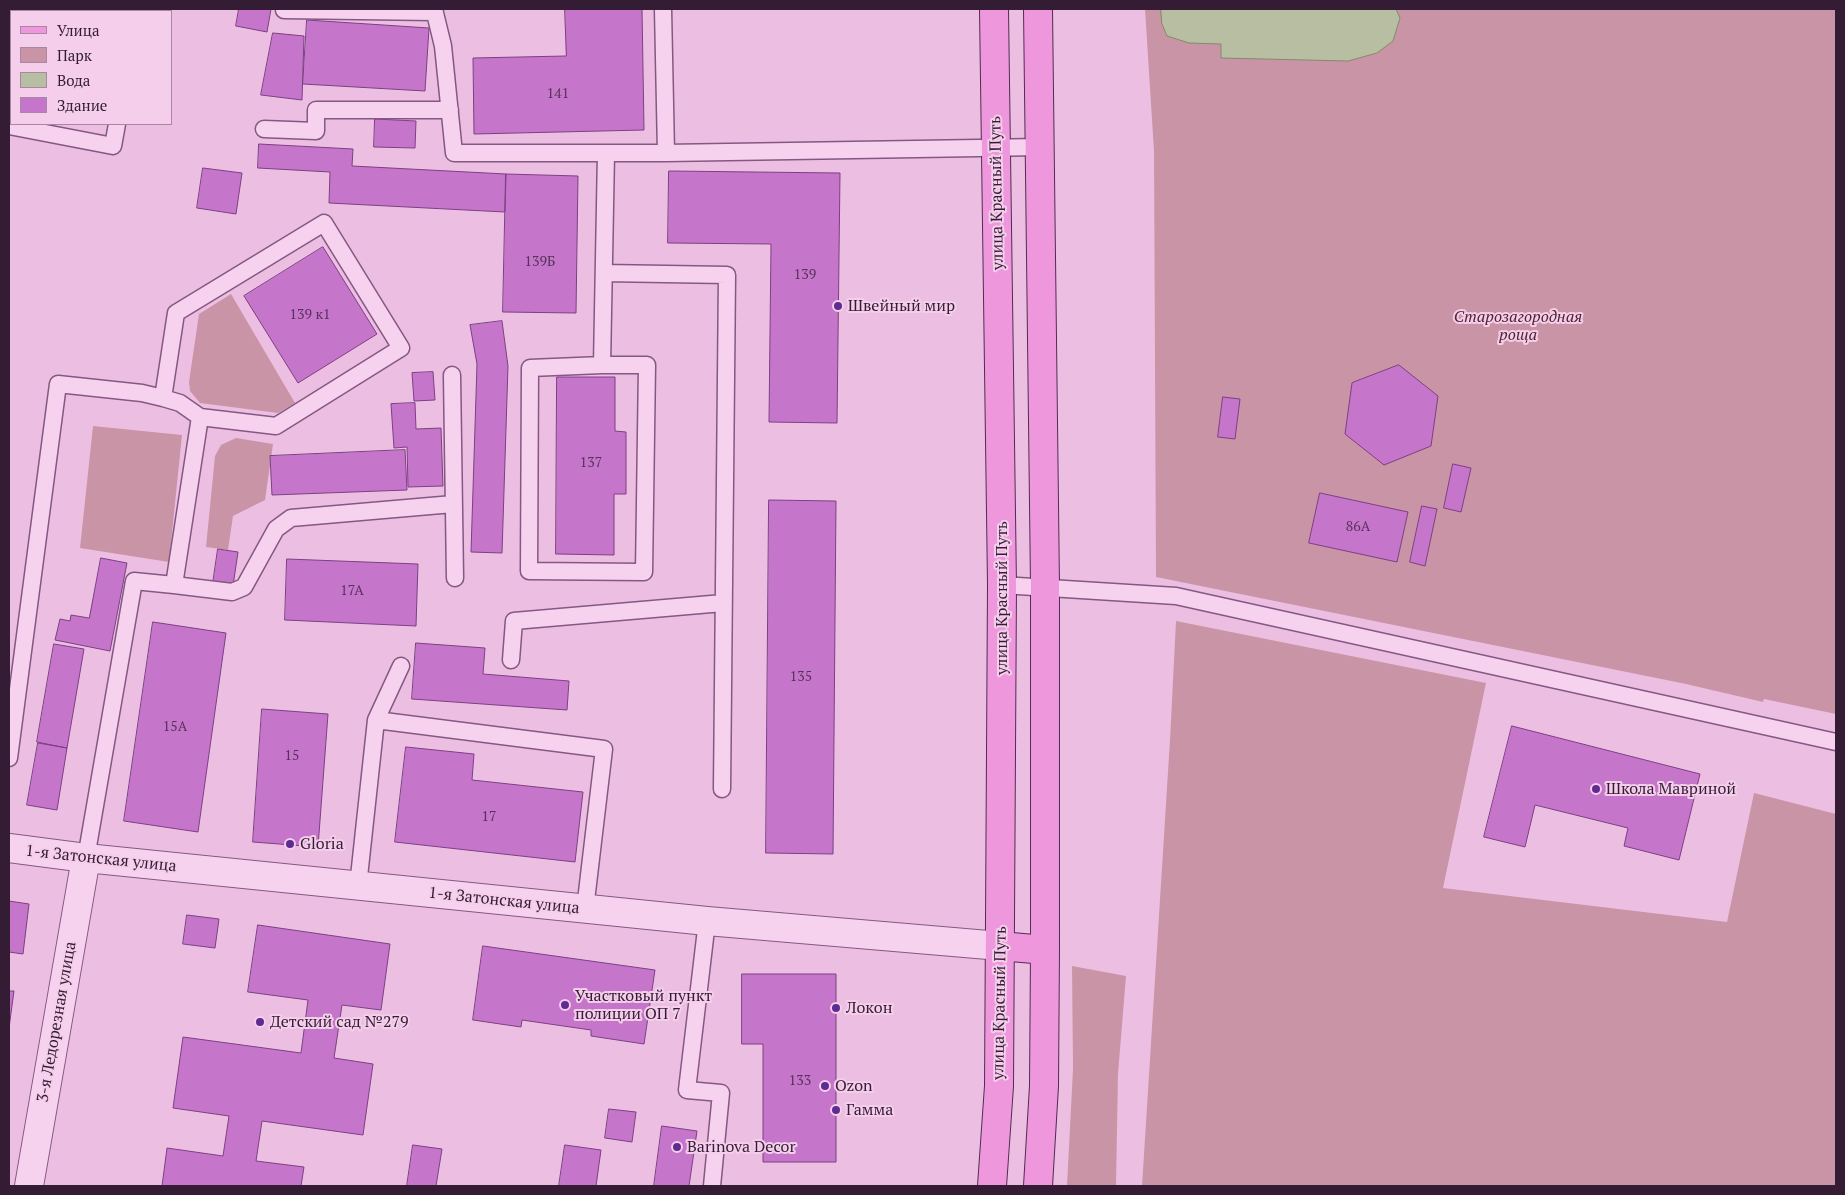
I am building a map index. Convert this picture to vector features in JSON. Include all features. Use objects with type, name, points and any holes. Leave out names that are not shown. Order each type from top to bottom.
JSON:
[{"type":"main road","name":"улица Красный Путь","points":[[992,1186],[999,1086],[1002,585],[994,9]]},
{"type":"main road","points":[[1038,9],[1045,586],[1046,950],[1044,1086],[1038,1186]]},
{"type":"main road","points":[[1000,946],[1046,950]]},
{"type":"street","name":"1-я Затонская улица","points":[[9,848],[86,858],[707,921],[1000,946]]},
{"type":"street","name":"3-я Ледорезная улица","points":[[29,1186],[86,858]]},
{"type":"lane","points":[[663,9],[666,153]]},
{"type":"lane","points":[[284,10],[434,10],[443,46],[454,154],[666,153],[1041,147]]},
{"type":"lane","points":[[264,129],[316,131],[316,110],[450,110]]},
{"type":"lane","points":[[9,126],[113,146],[117,125]]},
{"type":"lane","points":[[602,365],[606,153]]},
{"type":"lane","points":[[9,758],[58,384],[142,393],[180,403],[200,417],[276,426],[400,348],[324,223],[176,313],[163,398]]},
{"type":"lane","points":[[604,273],[727,275],[722,789]]},
{"type":"lane","points":[[602,365],[647,365],[644,572],[529,571],[530,368],[602,365]]},
{"type":"lane","points":[[452,375],[455,578]]},
{"type":"lane","points":[[174,585],[200,417]]},
{"type":"lane","points":[[86,858],[134,581],[232,592],[244,587],[276,529],[291,518],[453,504]]},
{"type":"lane","points":[[1002,585],[1045,586],[1176,596],[1836,742]]},
{"type":"lane","points":[[511,660],[514,621],[724,603]]},
{"type":"lane","points":[[358,886],[376,720],[401,666]]},
{"type":"lane","points":[[376,720],[604,749],[586,909]]},
{"type":"lane","points":[[707,921],[687,1090],[721,1092],[712,1186]]},
{"type":"green space","name":"Старозагородная роща","points":[[1145,9],[1836,9],[1836,714],[1764,699],[1763,702],[1686,684],[1156,577],[1154,151]]},
{"type":"green space","points":[[231,294],[295,403],[278,413],[200,403],[190,391],[189,382],[199,314]]},
{"type":"green space","points":[[93,426],[182,435],[169,562],[80,548]]},
{"type":"green space","points":[[236,438],[273,444],[265,500],[233,516],[228,550],[206,547],[215,456],[221,445]]},
{"type":"green space","points":[[1176,621],[1486,683],[1443,888],[1727,922],[1754,793],[1836,814],[1836,1186],[1142,1186]]},
{"type":"green space","points":[[1072,966],[1126,976],[1118,1074],[1116,1186],[1067,1186],[1073,1069]]},
{"type":"water","points":[[1161,9],[1396,9],[1400,18],[1393,41],[1377,53],[1348,61],[1221,58],[1221,44],[1189,43],[1167,36],[1162,24]]},
{"type":"building","points":[[9,9],[76,9],[10,10],[9,92]]},
{"type":"building","points":[[239,9],[271,9],[267,32],[236,26]]},
{"type":"building","points":[[565,9],[642,9],[644,130],[474,134],[473,58],[566,56]]},
{"type":"building","points":[[307,20],[429,28],[425,91],[303,84]]},
{"type":"building","points":[[273,33],[304,36],[302,100],[261,95]]},
{"type":"building","points":[[375,119],[416,121],[415,148],[374,147]]},
{"type":"building","points":[[259,144],[353,149],[352,166],[506,174],[505,212],[329,203],[330,172],[258,168]]},
{"type":"building","points":[[203,168],[242,173],[236,214],[197,208]]},
{"type":"building","points":[[669,171],[840,173],[837,423],[769,422],[771,244],[668,243]]},
{"type":"building","points":[[506,174],[578,176],[576,313],[503,312]]},
{"type":"building","points":[[323,247],[377,334],[298,383],[244,296]]},
{"type":"building","points":[[502,321],[508,366],[502,553],[471,552],[477,364],[470,325]]},
{"type":"building","points":[[1399,365],[1438,396],[1431,446],[1384,465],[1345,434],[1352,383]]},
{"type":"building","points":[[433,372],[435,400],[414,401],[412,373]]},
{"type":"building","points":[[557,377],[615,377],[615,431],[626,432],[626,494],[614,494],[614,555],[556,554]]},
{"type":"building","points":[[1223,397],[1240,399],[1235,439],[1218,437]]},
{"type":"building","points":[[415,403],[416,429],[441,428],[443,486],[408,487],[407,447],[394,448],[391,404]]},
{"type":"building","points":[[405,450],[407,490],[272,495],[270,456]]},
{"type":"building","points":[[1453,464],[1471,468],[1461,512],[1444,508]]},
{"type":"building","points":[[1320,493],[1408,512],[1397,562],[1309,543]]},
{"type":"building","points":[[769,500],[836,501],[833,854],[766,853]]},
{"type":"building","points":[[1422,506],[1437,509],[1425,566],[1410,562]]},
{"type":"building","points":[[218,549],[238,552],[233,586],[213,583]]},
{"type":"building","points":[[101,558],[127,563],[110,651],[55,640],[60,619],[70,621],[71,615],[89,618]]},
{"type":"building","points":[[287,559],[418,564],[416,626],[285,620]]},
{"type":"building","points":[[153,622],[226,633],[198,832],[124,821]]},
{"type":"building","points":[[416,643],[485,648],[483,674],[569,681],[567,710],[412,699]]},
{"type":"building","points":[[54,644],[84,649],[67,748],[37,742]]},
{"type":"building","points":[[262,709],[328,714],[318,847],[253,842]]},
{"type":"building","name":"Школа Мавриной","points":[[1512,726],[1700,774],[1679,860],[1624,846],[1628,828],[1535,805],[1525,847],[1484,837]]},
{"type":"building","points":[[38,743],[67,748],[57,810],[27,805]]},
{"type":"building","points":[[406,747],[474,754],[472,780],[583,792],[575,862],[395,842]]},
{"type":"building","points":[[9,901],[29,904],[23,954],[9,952]]},
{"type":"building","points":[[187,915],[219,919],[215,948],[183,944]]},
{"type":"building","points":[[258,925],[390,944],[381,1010],[342,1005],[334,1058],[373,1064],[363,1135],[262,1121],[256,1161],[304,1167],[301,1186],[162,1186],[167,1148],[223,1156],[229,1116],[173,1108],[183,1037],[301,1053],[308,1000],[248,992]]},
{"type":"building","points":[[483,946],[655,970],[644,1044],[591,1036],[591,1030],[522,1020],[521,1027],[473,1020]]},
{"type":"building","points":[[742,974],[836,974],[836,1162],[763,1162],[763,1044],[742,1044]]},
{"type":"building","points":[[9,991],[14,991],[9,1028]]},
{"type":"building","points":[[609,1109],[636,1112],[632,1142],[605,1138]]},
{"type":"building","name":"Barinova Decor","points":[[662,1126],[697,1131],[689,1186],[654,1186]]},
{"type":"building","points":[[413,1145],[442,1149],[436,1186],[407,1186]]},
{"type":"building","points":[[565,1145],[601,1150],[596,1186],[559,1186]]},
{"type":"place","name":"Швейный мир","points":[[838,306]]},
{"type":"place","name":"Школа Мавриной","points":[[1596,789]]},
{"type":"place","name":"Gloria","points":[[290,844]]},
{"type":"place","name":"Участковый пункт полиции ОП 7","points":[[565,1005]]},
{"type":"place","name":"Локон","points":[[836,1008]]},
{"type":"place","name":"Детский сад №279","points":[[260,1022]]},
{"type":"place","name":"Ozon","points":[[825,1086]]},
{"type":"place","name":"Гамма","points":[[836,1110]]},
{"type":"place","name":"Barinova Decor","points":[[677,1147]]}]
